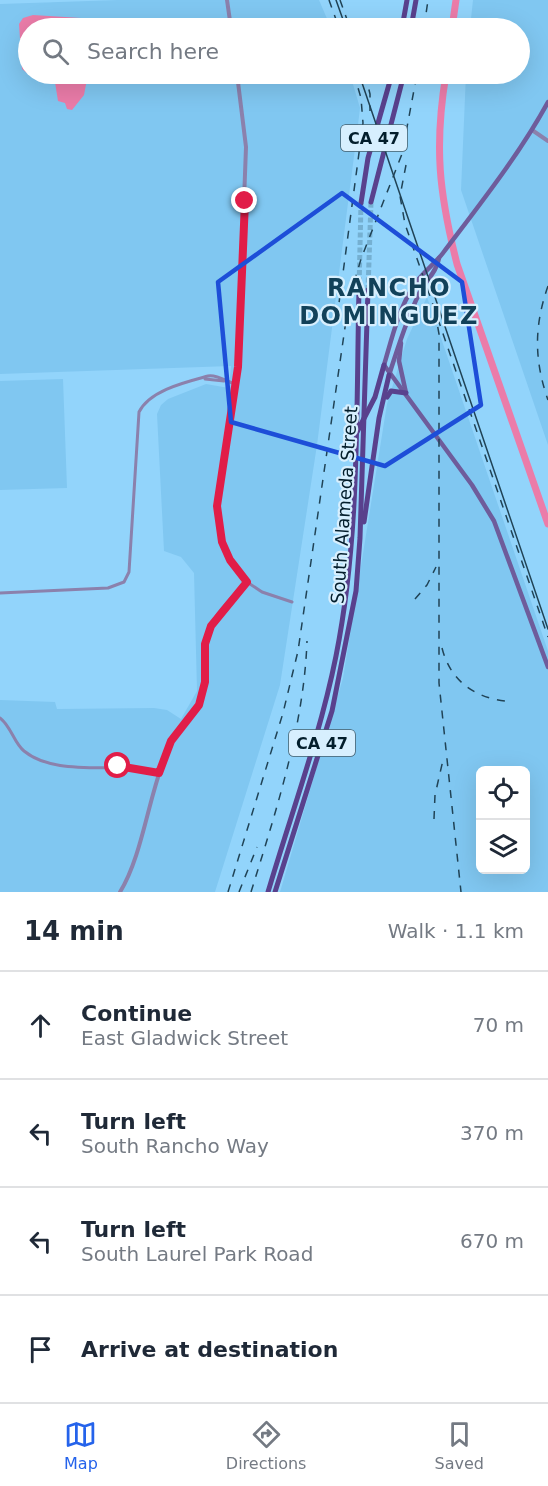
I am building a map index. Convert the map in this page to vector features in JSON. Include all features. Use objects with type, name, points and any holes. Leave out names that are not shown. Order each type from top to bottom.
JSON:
[{"type":"main road","points":[[404,18],[407,0]]},
{"type":"main road","points":[[413,18],[416,0]]},
{"type":"main road","name":"CA 47","points":[[361,203],[368,158],[389,84]]},
{"type":"main road","name":"CA 47","points":[[371,202],[401,84]]},
{"type":"main road","points":[[356,435],[365,420],[405,302],[423,272],[439,258],[532,130],[548,102]]},
{"type":"main road","points":[[360,538],[379,418],[389,375],[401,335],[428,279],[438,267],[439,258]]},
{"type":"main road","name":"South Alameda Street","points":[[268,892],[324,708],[336,658],[352,537],[359,290]]},
{"type":"main road","name":"South Alameda Street","points":[[275,892],[332,711],[356,591],[365,420],[368,290]]},
{"type":"main road","points":[[405,302],[414,305]]},
{"type":"main road","points":[[401,335],[399,361],[406,393]]},
{"type":"main road","points":[[384,365],[389,375],[406,393],[472,485],[494,521],[548,667]]},
{"type":"main road","points":[[379,418],[389,393],[394,391],[406,393]]},
{"type":"street","points":[[228,1],[230,18]]},
{"type":"street","points":[[238,84],[246,147],[235,384],[217,506],[218,523],[230,560],[247,582],[262,592],[292,602]]},
{"type":"street","points":[[532,130],[548,141]]},
{"type":"street","points":[[0,593],[108,588],[124,582],[129,572],[139,412],[153,394],[205,379],[235,384]]},
{"type":"street","points":[[120,892],[132,865],[159,773],[171,741],[199,705],[205,682],[205,644],[211,626],[247,582]]},
{"type":"street","points":[[0,718],[23,751],[49,764],[122,766],[159,773]]},
{"type":"highlighted area","points":[[342,193],[462,282],[481,405],[385,466],[231,422],[218,282]]},
{"type":"shaded area","points":[[118,0],[319,0],[327,18],[18,18],[18,84],[353,84],[360,108],[317,445],[280,685],[215,892],[0,892],[0,700],[55,702],[57,709],[154,708],[167,710],[181,719],[197,691],[194,573],[181,557],[164,551],[157,414],[161,405],[168,399],[206,384],[229,388],[231,366],[0,374],[0,4]]},
{"type":"shaded area","points":[[473,0],[548,0],[548,445],[461,190],[466,84],[530,84],[530,18],[471,18]]},
{"type":"shaded area","points":[[33,15],[81,18],[23,18]]},
{"type":"shaded area","points":[[55,84],[86,84],[84,95],[72,110],[67,109],[65,103],[58,101]]},
{"type":"shaded area","points":[[427,297],[548,651],[548,892],[280,892],[343,678],[387,404],[407,339]]},
{"type":"shaded area","points":[[63,379],[67,488],[0,490],[0,381]]},
{"type":"waterway","points":[[453,18],[456,0]]},
{"type":"waterway","points":[[444,84],[440,124],[440,169],[442,192],[457,264],[548,524]]},
{"type":"tunnel","points":[[368,290],[371,202]]},
{"type":"tunnel","points":[[359,290],[361,203]]},
{"type":"tram line","points":[[336,0],[342,18]]},
{"type":"tram line","points":[[362,84],[548,629]]},
{"type":"railway","points":[[329,0],[335,18]]},
{"type":"railway","points":[[340,0],[346,18]]},
{"type":"railway","points":[[425,18],[428,0]]},
{"type":"railway","points":[[337,318],[363,123],[361,98],[357,84]]},
{"type":"railway","points":[[368,84],[370,111]]},
{"type":"railway","points":[[228,892],[283,713],[298,651],[349,300],[361,259],[402,154],[415,84]]},
{"type":"railway","points":[[406,165],[400,196],[405,224],[548,637]]},
{"type":"railway","points":[[548,286],[538,329],[538,357],[548,400]]},
{"type":"railway","points":[[435,311],[439,334],[439,683],[461,892]]},
{"type":"railway","points":[[415,599],[427,585],[436,567]]},
{"type":"railway","points":[[251,892],[295,736],[305,673],[307,641]]},
{"type":"railway","points":[[442,648],[451,669],[465,685],[484,696],[506,701]]},
{"type":"railway","points":[[434,819],[435,795],[443,760]]},
{"type":"railway","points":[[239,892],[257,847]]},
{"type":"district","name":"RANCHO DOMINGUEZ","points":[[389,302]]},
{"type":"route","points":[[118,766],[159,773],[171,741],[199,705],[205,682],[205,644],[211,626],[225,605],[247,582],[230,560],[222,542],[217,506],[238,367],[245,201]]}]
